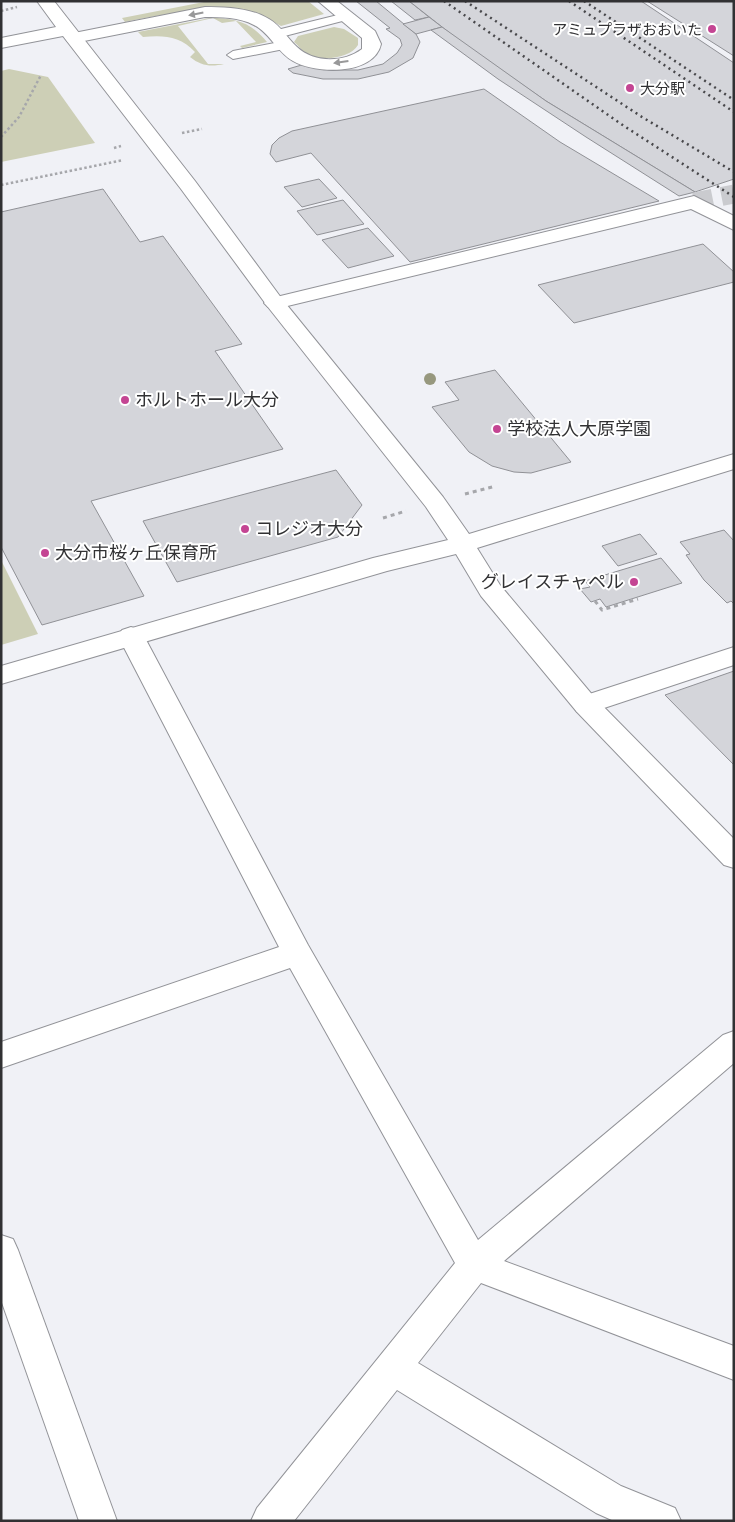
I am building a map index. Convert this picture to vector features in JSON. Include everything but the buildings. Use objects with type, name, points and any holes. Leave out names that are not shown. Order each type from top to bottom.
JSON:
[{"type":"street","points":[[45,1],[275,303],[386,439],[463,544],[490,590],[586,705],[734,857]]},
{"type":"street","points":[[68,31],[183,1]]},
{"type":"street","points":[[1,43],[68,31],[205,12],[219,12],[257,20],[281,39],[292,53],[302,59],[325,64],[338,64],[362,57],[370,51],[372,41],[369,35],[326,1]]},
{"type":"street","points":[[275,303],[694,202],[734,224]]},
{"type":"street","points":[[1,675],[382,564],[463,544],[734,460]]},
{"type":"street","points":[[130,636],[297,953],[474,1265],[734,1364]]},
{"type":"street","points":[[586,705],[734,656]]},
{"type":"street","points":[[1,1055],[297,953]]},
{"type":"street","points":[[270,1521],[474,1265],[734,1044]]},
{"type":"street","points":[[1,1250],[98,1521]]},
{"type":"street","points":[[392,1367],[609,1500],[662,1521]]},
{"type":"lane","points":[[233,55],[346,17]]},
{"type":"path","points":[[1,11],[17,7]]},
{"type":"path","points":[[1,137],[19,117],[41,75]]},
{"type":"path","points":[[176,134],[202,129]]},
{"type":"path","points":[[114,148],[122,146]]},
{"type":"path","points":[[1,186],[123,160]]},
{"type":"path","points":[[595,601],[602,610],[638,599]]},
{"type":"green space","points":[[209,1],[308,1],[324,14],[281,26],[245,13],[225,11],[184,12],[125,22],[122,18]]},
{"type":"green space","points":[[213,18],[178,26],[208,64],[224,64],[210,65],[202,64],[190,57],[195,52],[177,40],[158,36],[143,37],[138,32]]},
{"type":"green space","points":[[213,18],[235,20],[242,22],[255,30],[267,42],[242,48],[240,46],[256,42],[236,21],[222,23]]},
{"type":"green space","points":[[334,27],[344,29],[358,38],[358,45],[354,50],[334,58],[318,58],[306,53],[294,42],[298,36]]},
{"type":"green space","points":[[9,69],[48,77],[95,143],[1,162],[1,71]]},
{"type":"green space","points":[[1,560],[38,634],[1,645]]},
{"type":"tunnel","points":[[694,202],[734,194]]},
{"type":"railway","points":[[444,1],[624,126],[734,197]]},
{"type":"railway","points":[[465,1],[642,117],[734,172]]},
{"type":"railway","points":[[569,1],[734,112]]},
{"type":"railway","points":[[584,1],[734,100]]},
{"type":"place","name":"アミュプラザおおいた","points":[[712,29]]},
{"type":"place","name":"大分駅","points":[[630,88]]},
{"type":"place","name":"ホルトホール大分","points":[[125,400]]},
{"type":"place","name":"学校法人大原学園","points":[[497,429]]},
{"type":"place","name":"コレジオ大分","points":[[245,529]]},
{"type":"place","name":"大分市桜ヶ丘保育所","points":[[45,553]]},
{"type":"place","name":"グレイスチャペル","points":[[634,582]]}]
